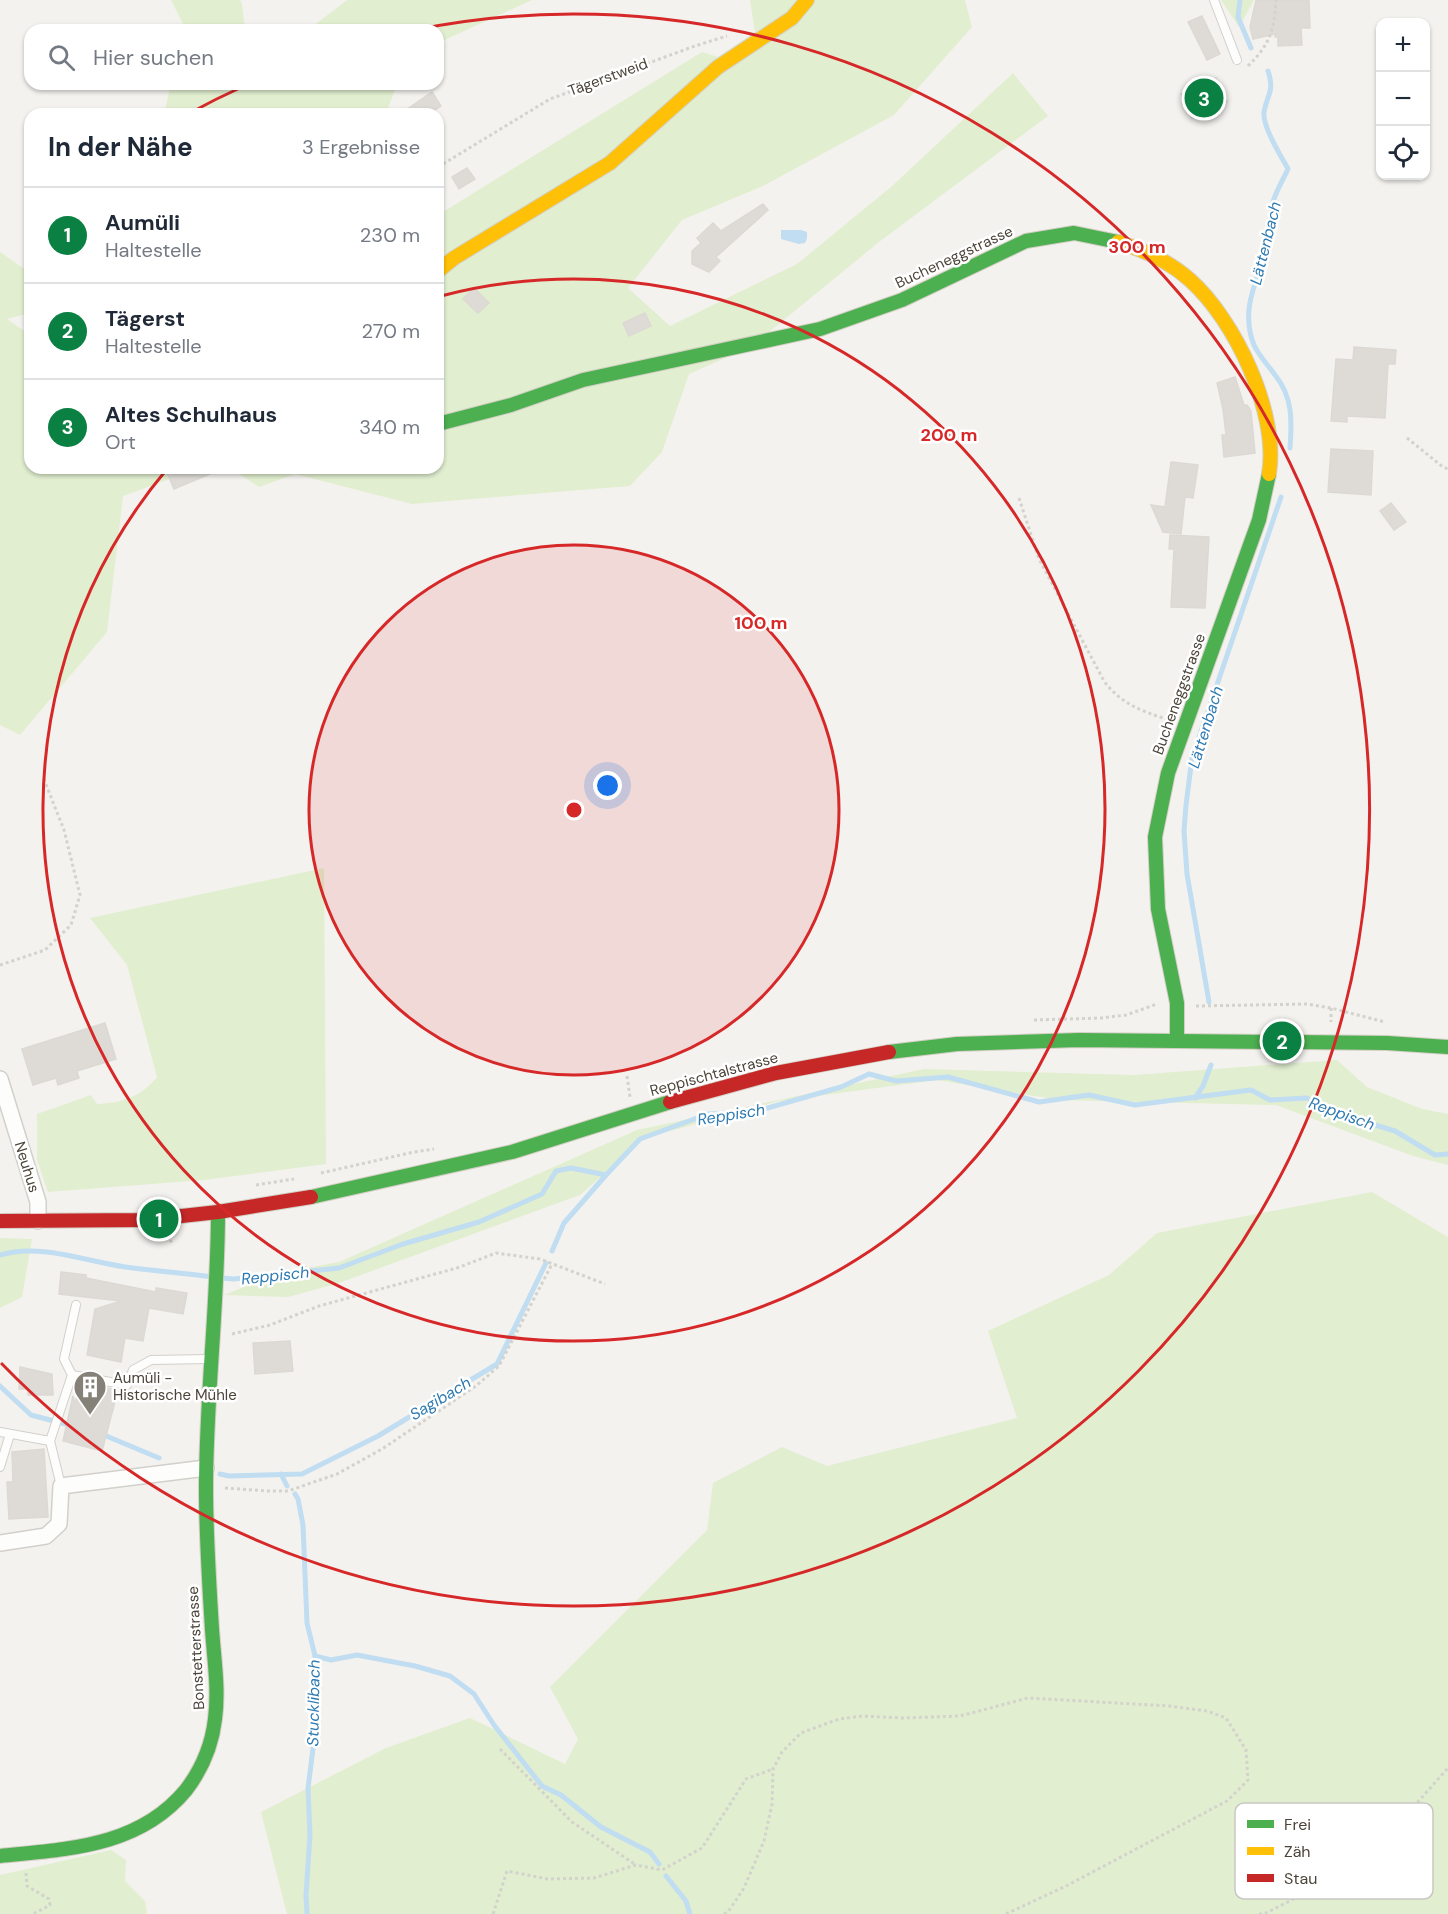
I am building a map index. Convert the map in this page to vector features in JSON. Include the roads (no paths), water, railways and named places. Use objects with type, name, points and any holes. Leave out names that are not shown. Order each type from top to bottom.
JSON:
[{"type":"main road","points":[[444,266],[487,237],[610,163],[718,67],[792,18],[807,0]]},
{"type":"main road","name":"Bucheneggstrasse","points":[[444,422],[511,405],[583,380],[820,329],[902,300],[1026,241],[1049,236],[1074,233],[1104,238],[1135,247],[1164,261],[1190,280],[1214,305],[1238,343],[1260,395],[1269,438],[1268,481],[1259,520],[1184,726],[1164,789],[1155,837],[1158,909],[1177,1003],[1177,1041]]},
{"type":"main road","name":"Reppischtalstrasse","points":[[0,1221],[145,1220],[282,1203],[512,1152],[681,1099],[776,1073],[867,1055],[957,1044],[1034,1040],[1375,1043],[1448,1047]]},
{"type":"main road","name":"Bonstetterstrasse","points":[[0,1856],[98,1843],[134,1833],[168,1809],[194,1780],[212,1738],[217,1698],[207,1550],[206,1468],[210,1359],[218,1269],[218,1212]]},
{"type":"street","name":"Neuhus","points":[[0,1079],[38,1202],[38,1221]]},
{"type":"street","points":[[0,1543],[46,1536],[59,1524],[61,1486],[206,1468]]},
{"type":"lane","points":[[1214,0],[1237,60]]},
{"type":"lane","points":[[61,1486],[50,1441],[72,1375],[64,1359],[76,1305]]},
{"type":"lane","points":[[72,1375],[127,1384],[133,1370],[151,1360],[210,1359]]},
{"type":"lane","points":[[0,1432],[50,1441]]},
{"type":"lane","points":[[0,1467],[10,1434]]},
{"type":"lane","points":[[0,1538],[0,1543]]},
{"type":"water","points":[[781,230],[807,232],[805,243],[799,244],[781,239]]},
{"type":"waterway","name":"Lättenbach","points":[[1240,0],[1238,17],[1251,48]]},
{"type":"waterway","name":"Lättenbach","points":[[1268,71],[1271,88],[1264,118],[1288,169],[1273,201],[1269,238],[1253,290],[1249,316],[1254,345],[1281,383],[1288,401],[1291,419],[1290,448]]},
{"type":"waterway","name":"Lättenbach","points":[[1209,1002],[1187,874],[1184,831],[1192,758],[1281,497]]},
{"type":"waterway","name":"Lättenbach","points":[[1195,1098],[1203,1086],[1211,1065]]},
{"type":"waterway","name":"Reppisch","points":[[222,1278],[234,1279],[339,1268],[403,1244],[479,1222],[542,1194],[556,1171],[571,1168],[606,1175],[640,1139],[708,1114],[754,1112],[841,1087],[869,1074],[896,1081],[948,1077],[1039,1102],[1089,1095],[1135,1105],[1251,1090],[1270,1100],[1307,1098],[1326,1110],[1395,1131],[1435,1155],[1448,1154]]},
{"type":"waterway","name":"Sagibach","points":[[552,1251],[564,1223],[606,1175]]},
{"type":"waterway","name":"Reppisch","points":[[0,1255],[15,1252],[47,1252],[125,1267],[213,1277]]},
{"type":"waterway","name":"Sagibach","points":[[220,1474],[229,1476],[302,1474],[378,1436],[497,1364],[546,1263]]},
{"type":"waterway","name":"Sagibach","points":[[0,1386],[31,1415],[73,1426]]},
{"type":"waterway","name":"Sagibach","points":[[99,1433],[159,1458]]},
{"type":"waterway","name":"Stucklibach","points":[[281,1474],[287,1486]]},
{"type":"waterway","name":"Stucklibach","points":[[295,1494],[303,1525],[307,1623],[316,1660],[315,1733],[308,1788],[310,1835],[307,1914]]},
{"type":"waterway","points":[[315,1656],[331,1660],[357,1655],[415,1666],[450,1676],[474,1694],[494,1725],[542,1786],[561,1795],[601,1827],[650,1852],[659,1864]]},
{"type":"waterway","points":[[666,1876],[686,1901],[690,1914]]},
{"type":"place","name":"Altes Schulhaus","points":[[1204,98]]},
{"type":"place","name":"Tägerst","points":[[1282,1041]]},
{"type":"place","name":"Aumüli","points":[[159,1219]]},
{"type":"place","name":"Aumüli - Historische Mühle","points":[[90,1416]]}]
